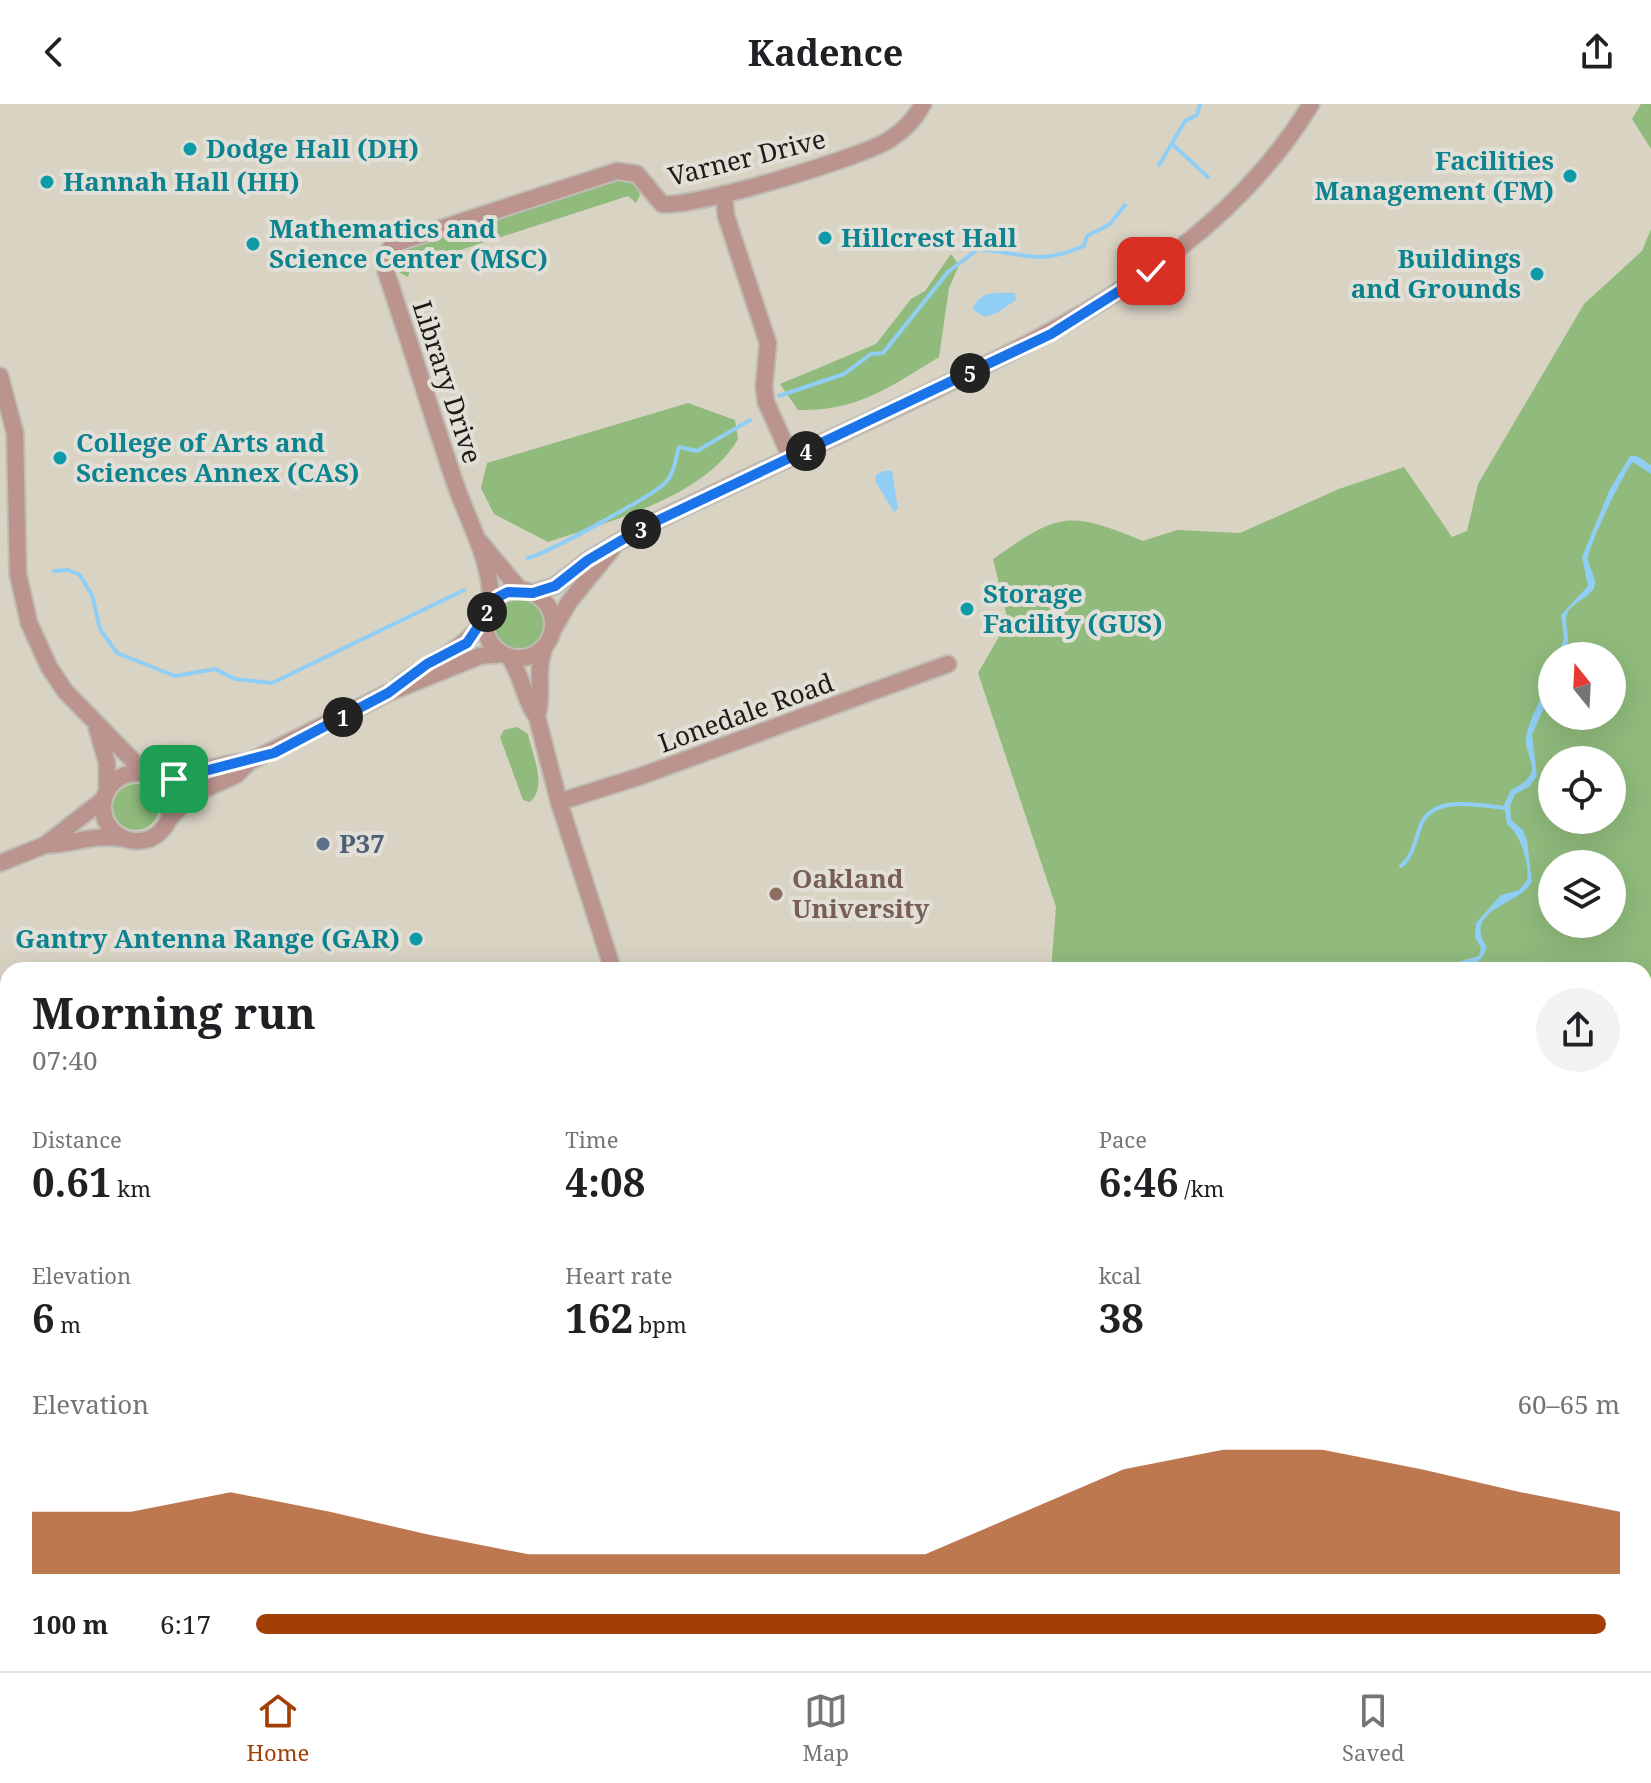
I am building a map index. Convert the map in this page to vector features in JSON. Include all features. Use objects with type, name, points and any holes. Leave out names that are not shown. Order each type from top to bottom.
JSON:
[{"type":"street","name":"Varner Drive","points":[[399,240],[617,171],[637,174],[662,204],[724,194],[870,150],[896,136],[923,104]]},
{"type":"street","points":[[388,693],[427,664],[467,643],[498,597],[555,586],[658,521],[1051,334],[1127,287],[1172,254],[1234,197],[1286,138],[1311,104]]},
{"type":"street","points":[[724,194],[726,216],[768,343],[764,387],[766,402],[791,458]]},
{"type":"street","name":"Library Drive","points":[[399,240],[389,250],[386,272],[452,475],[479,541],[492,591],[488,611]]},
{"type":"street","points":[[0,376],[15,433],[16,555],[24,606],[49,667],[97,728],[169,794],[170,819]]},
{"type":"street","name":"Library Drive","points":[[479,541],[526,591]]},
{"type":"street","points":[[537,717],[541,704],[537,672],[544,649],[569,602],[616,545]]},
{"type":"street","points":[[526,591],[549,607],[554,628]]},
{"type":"street","points":[[488,611],[490,642],[519,671],[529,706],[537,717],[559,802],[610,962]]},
{"type":"street","points":[[45,845],[64,845],[90,836],[135,841],[153,837],[192,795],[236,775],[249,762],[388,693],[473,658],[528,658],[544,649]]},
{"type":"street","name":"Lonedale Road","points":[[559,802],[641,776],[948,664]]},
{"type":"street","points":[[97,728],[107,763],[106,822],[123,838]]},
{"type":"street","points":[[0,863],[45,845],[105,795],[123,775],[179,779],[231,762],[249,762]]},
{"type":"shaded area","name":"Oakland University","points":[[0,104],[1651,104],[1651,962],[0,962]]},
{"type":"green space","points":[[1641,104],[1651,104],[1651,149],[1632,119]]},
{"type":"green space","points":[[618,177],[635,184],[640,195],[636,203],[628,196],[411,266],[408,277],[393,269],[400,250]]},
{"type":"green space","points":[[1651,229],[1651,962],[1052,962],[1056,907],[978,673],[1008,621],[993,559],[1034,532],[1064,521],[1097,524],[1143,541],[1177,530],[1240,533],[1339,489],[1404,467],[1452,537],[1467,531],[1478,484],[1584,304],[1642,251]]},
{"type":"green space","points":[[951,254],[959,265],[949,288],[939,357],[889,387],[856,402],[838,407],[798,410],[780,384],[876,344],[911,299],[925,291]]},
{"type":"green space","points":[[688,403],[735,420],[738,439],[723,459],[703,477],[653,505],[548,542],[494,514],[481,488],[487,463]]},
{"type":"green space","points":[[520,599],[538,607],[546,625],[538,643],[520,651],[502,643],[494,625],[502,607]]},
{"type":"green space","points":[[517,727],[528,734],[537,770],[538,788],[530,802],[523,800],[500,737],[504,730]]},
{"type":"green space","points":[[136,784],[152,791],[159,807],[152,823],[136,830],[120,823],[113,807],[120,791]]},
{"type":"water","points":[[1015,293],[1016,300],[997,313],[984,317],[973,309],[985,296]]},
{"type":"water","points":[[1630,456],[1637,456],[1651,465],[1651,474],[1633,462],[1615,494],[1588,558],[1595,580],[1594,588],[1567,614],[1568,642],[1563,642],[1561,615],[1588,586],[1582,557],[1610,489]]},
{"type":"water","points":[[892,471],[898,509],[894,512],[875,481],[876,475]]},
{"type":"water","points":[[1538,705],[1538,722],[1532,735],[1537,776],[1529,787],[1515,794],[1510,806],[1511,820],[1523,830],[1527,840],[1532,882],[1526,890],[1495,909],[1481,924],[1481,934],[1487,947],[1481,958],[1477,962],[1458,962],[1479,956],[1481,948],[1475,937],[1476,923],[1501,895],[1519,890],[1527,880],[1523,849],[1507,824],[1504,805],[1511,790],[1523,783],[1532,770],[1527,732]]},
{"type":"waterway","points":[[1159,165],[1185,121],[1197,115],[1200,104]]},
{"type":"waterway","points":[[1172,144],[1208,177]]},
{"type":"waterway","points":[[779,396],[844,374],[871,354],[883,353],[948,272],[978,249],[1042,257],[1068,252],[1084,246],[1087,236],[1110,224],[1125,205]]},
{"type":"waterway","points":[[528,558],[576,536],[658,489],[671,474],[679,447],[697,451],[750,420]]},
{"type":"waterway","points":[[54,571],[68,570],[80,575],[92,595],[100,629],[117,653],[175,676],[215,669],[235,679],[272,683],[464,590]]},
{"type":"waterway","points":[[1401,866],[1411,853],[1420,827],[1434,810],[1457,804],[1504,808]]},
{"type":"place","name":"Dodge Hall (DH)","points":[[190,149]]},
{"type":"place","name":"Facilities Management (FM)","points":[[1570,176]]},
{"type":"place","name":"Hannah Hall (HH)","points":[[47,182]]},
{"type":"place","name":"Hillcrest Hall","points":[[825,238]]},
{"type":"place","name":"Mathematics and Science Center (MSC)","points":[[253,244]]},
{"type":"place","name":"Buildings and Grounds","points":[[1537,274]]},
{"type":"place","name":"College of Arts and Sciences Annex (CAS)","points":[[60,458]]},
{"type":"place","name":"Storage Facility (GUS)","points":[[967,609]]},
{"type":"place","name":"P37","points":[[323,844]]},
{"type":"place","name":"Oakland University","points":[[776,894]]},
{"type":"place","name":"Gantry Antenna Range (GAR)","points":[[416,939]]},
{"type":"route","points":[[174,779],[192,777],[231,762],[249,762],[274,753],[388,693],[427,664],[467,643],[479,630],[490,606],[498,597],[508,592],[520,590],[533,593],[555,586],[588,560],[644,527],[1051,334],[1151,271]]}]
